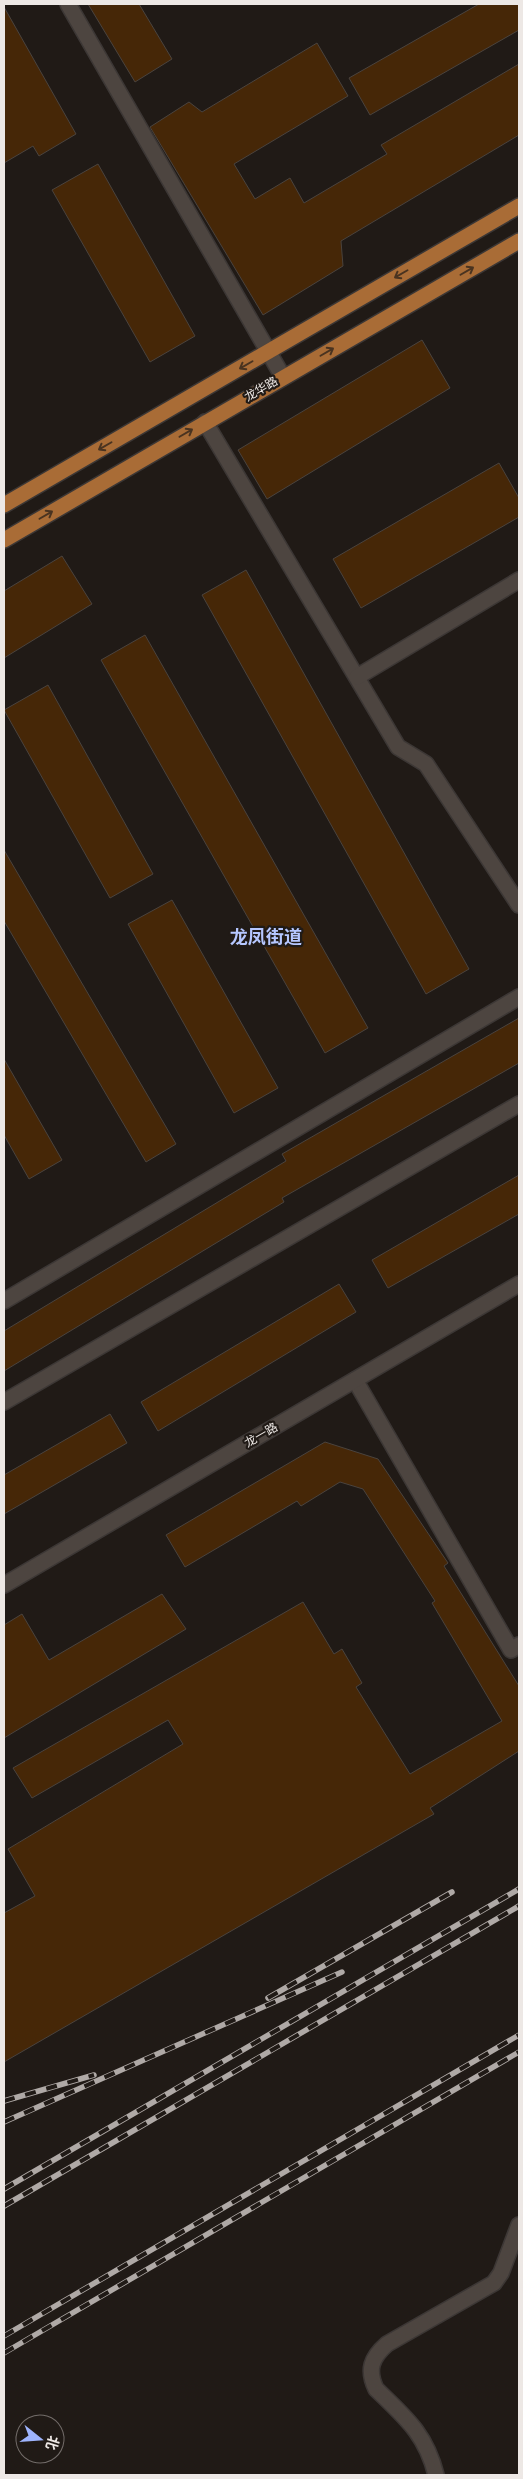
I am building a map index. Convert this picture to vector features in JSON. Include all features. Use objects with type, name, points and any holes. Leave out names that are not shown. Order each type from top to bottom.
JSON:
[{"type":"main road","points":[[4,505],[519,206]]},
{"type":"main road","name":"龙华路","points":[[4,540],[283,376],[519,241]]},
{"type":"street","points":[[68,4],[283,376]]},
{"type":"street","points":[[205,422],[398,747],[426,764],[513,883],[519,905]]},
{"type":"street","points":[[357,677],[519,580]]},
{"type":"street","points":[[4,1302],[519,997]]},
{"type":"street","points":[[4,1402],[519,1104]]},
{"type":"street","name":"龙一路","points":[[4,1585],[519,1284]]},
{"type":"street","points":[[355,1380],[511,1650],[519,1645]]},
{"type":"street","points":[[436,2475],[424,2441],[376,2389],[370,2365],[376,2354],[387,2344],[494,2283],[501,2273],[519,2225]]},
{"type":"building","points":[[88,4],[139,4],[172,59],[135,82]]},
{"type":"building","points":[[479,4],[519,4],[519,30],[370,115],[349,78]]},
{"type":"building","points":[[4,7],[76,134],[39,156],[33,146],[4,163]]},
{"type":"building","points":[[317,43],[348,96],[234,164],[255,199],[290,178],[304,203],[387,154],[381,145],[519,64],[519,135],[341,241],[343,266],[263,315],[150,127],[189,102],[202,112]]},
{"type":"building","points":[[98,164],[195,336],[150,362],[52,190]]},
{"type":"building","points":[[422,340],[450,388],[267,499],[238,450]]},
{"type":"building","points":[[499,463],[519,498],[519,517],[361,608],[333,559]]},
{"type":"building","points":[[62,556],[92,604],[4,658],[4,591]]},
{"type":"building","points":[[246,570],[469,969],[426,994],[202,595]]},
{"type":"building","points":[[145,635],[368,1028],[325,1053],[101,660]]},
{"type":"building","points":[[48,685],[153,874],[110,898],[4,710]]},
{"type":"building","points":[[4,850],[176,1144],[146,1162],[4,921]]},
{"type":"building","points":[[172,900],[278,1088],[234,1113],[128,924]]},
{"type":"building","points":[[519,1018],[519,1063],[282,1198],[284,1202],[4,1371],[4,1331],[286,1161],[282,1154]]},
{"type":"building","points":[[4,1059],[62,1160],[29,1179],[4,1135]]},
{"type":"building","points":[[519,1175],[519,1214],[388,1288],[372,1260]]},
{"type":"building","points":[[339,1284],[356,1312],[158,1431],[141,1402]]},
{"type":"building","points":[[110,1414],[127,1443],[4,1514],[4,1475]]},
{"type":"building","points":[[325,1442],[378,1459],[448,1563],[444,1566],[519,1686],[519,1751],[430,1808],[434,1814],[4,2062],[4,1913],[35,1896],[8,1849],[183,1744],[168,1720],[32,1798],[13,1768],[303,1602],[334,1654],[342,1649],[362,1683],[356,1687],[410,1774],[502,1721],[432,1603],[435,1601],[363,1489],[340,1482],[301,1506],[297,1501],[185,1567],[166,1535]]},
{"type":"building","points":[[162,1594],[186,1629],[4,1738],[4,1625],[22,1614],[49,1660]]},
{"type":"railway","points":[[4,2189],[519,1889]]},
{"type":"railway","points":[[268,1998],[452,1892]]},
{"type":"railway","points":[[4,2206],[519,1906]]},
{"type":"railway","points":[[4,2122],[342,1972]]},
{"type":"railway","points":[[4,2336],[519,2035]]},
{"type":"railway","points":[[4,2353],[519,2052]]},
{"type":"railway","points":[[4,2101],[94,2075]]},
{"type":"district","name":"龙凤街道","points":[[266,937]]}]
